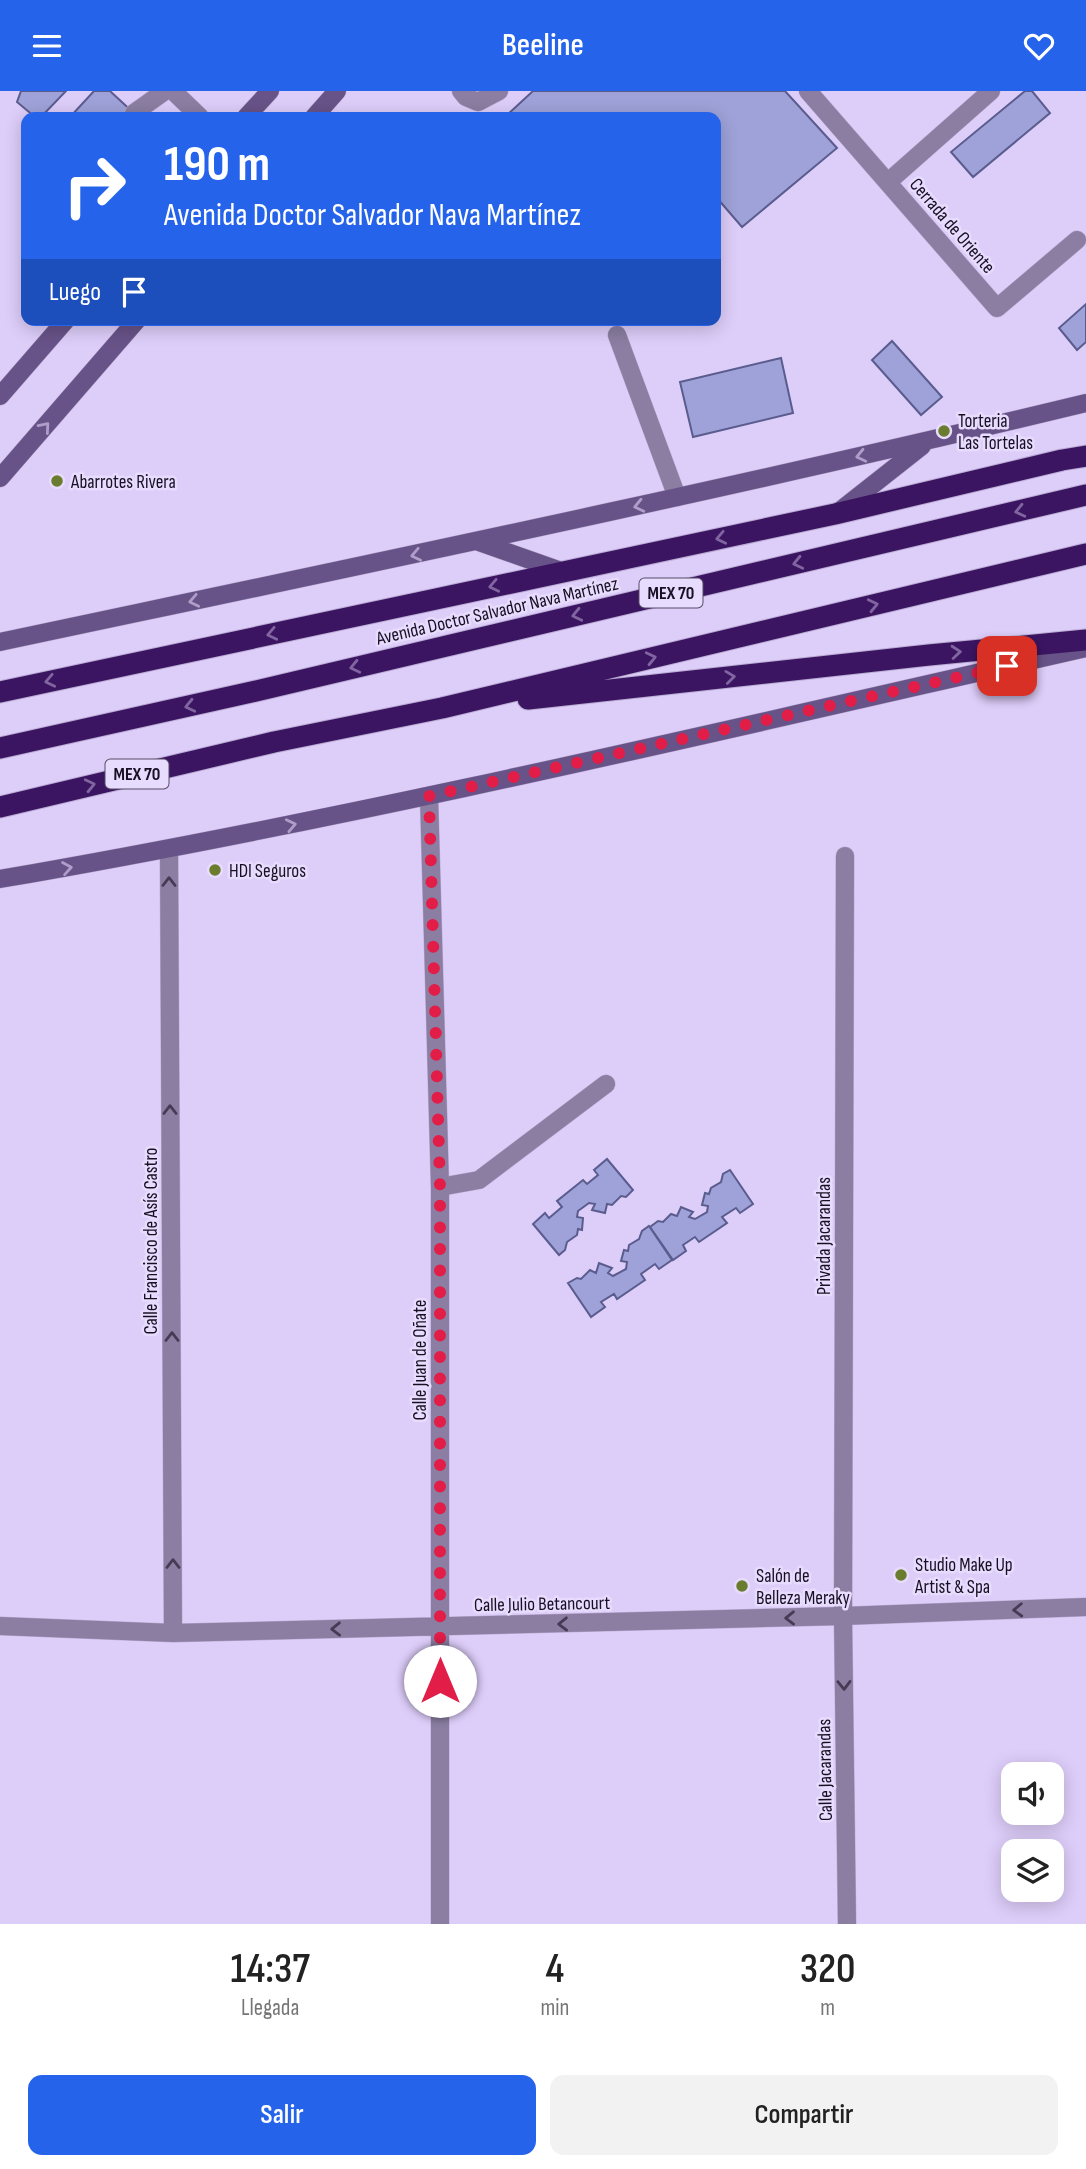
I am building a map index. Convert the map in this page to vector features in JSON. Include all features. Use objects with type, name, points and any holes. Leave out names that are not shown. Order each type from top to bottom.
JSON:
[{"type":"highway","points":[[7,691],[835,514],[1086,456]]},
{"type":"highway","name":"Avenida Doctor Salvador Nava Martínez","points":[[0,748],[256,691],[1086,495]]},
{"type":"highway","name":"MEX 70","points":[[0,807],[274,741],[442,708],[1086,554]]},
{"type":"highway","points":[[442,708],[1086,640]]},
{"type":"main road","points":[[251,112],[270,91]]},
{"type":"main road","points":[[318,112],[337,91]]},
{"type":"main road","points":[[0,396],[61,326]]},
{"type":"main road","points":[[0,478],[132,326]]},
{"type":"main road","points":[[0,642],[479,542],[1086,403]]},
{"type":"main road","points":[[835,514],[927,441]]},
{"type":"main road","points":[[479,542],[561,571]]},
{"type":"main road","points":[[0,879],[169,850],[429,796],[1086,648]]},
{"type":"street","points":[[135,112],[165,91]]},
{"type":"street","points":[[173,91],[195,112]]},
{"type":"street","points":[[461,91],[466,97],[478,102],[499,91]]},
{"type":"street","name":"Cerrada de Oriente","points":[[808,91],[997,308],[1077,240]]},
{"type":"street","points":[[888,182],[990,91]]},
{"type":"street","points":[[617,335],[677,497]]},
{"type":"street","name":"Calle Juan de Oñate","points":[[429,796],[440,1187],[440,1924]]},
{"type":"street","name":"Calle Francisco de Asís Castro","points":[[169,850],[173,1633]]},
{"type":"street","name":"Privada Jacarandas","points":[[843,1616],[845,856]]},
{"type":"street","points":[[440,1187],[479,1180],[606,1084]]},
{"type":"street","name":"Calle Julio Betancourt","points":[[0,1626],[173,1633],[1086,1608]]},
{"type":"street","name":"Calle Jacarandas","points":[[843,1616],[847,1924]]},
{"type":"building","points":[[21,91],[66,91],[46,112],[29,112],[17,102]]},
{"type":"building","points":[[94,91],[110,91],[133,112],[75,112]]},
{"type":"building","points":[[533,91],[785,91],[837,148],[742,227],[721,203],[721,112],[510,112]]},
{"type":"building","points":[[1025,91],[1032,91],[1050,113],[973,177],[951,152]]},
{"type":"building","points":[[1086,304],[1086,342],[1077,350],[1059,328]]},
{"type":"building","points":[[892,341],[942,397],[921,415],[872,360]]},
{"type":"building","points":[[781,358],[793,413],[693,437],[680,382]]},
{"type":"building","points":[[607,1159],[633,1190],[612,1205],[607,1204],[605,1213],[592,1210],[595,1204],[589,1203],[578,1211],[577,1217],[583,1218],[582,1230],[578,1229],[577,1235],[567,1242],[565,1250],[559,1255],[533,1224],[545,1213],[549,1218],[562,1207],[557,1201],[583,1180],[587,1184],[598,1175],[594,1170]]},
{"type":"building","points":[[730,1170],[753,1204],[740,1213],[736,1208],[722,1217],[727,1223],[699,1242],[695,1237],[683,1245],[686,1251],[673,1260],[650,1227],[658,1221],[663,1222],[671,1214],[677,1216],[681,1207],[693,1212],[689,1217],[695,1219],[707,1212],[708,1206],[702,1205],[705,1193],[709,1194],[711,1188],[721,1182],[723,1174]]},
{"type":"building","points":[[649,1226],[672,1260],[659,1269],[655,1264],[641,1274],[645,1280],[617,1299],[614,1294],[601,1302],[605,1307],[591,1317],[568,1283],[577,1278],[581,1279],[590,1270],[596,1273],[599,1263],[612,1268],[608,1273],[613,1276],[626,1269],[627,1262],[621,1261],[624,1250],[628,1251],[629,1245],[639,1239],[642,1231]]},
{"type":"place","name":"Torteria Las Tortelas","points":[[944,431]]},
{"type":"place","name":"Abarrotes Rivera","points":[[57,481]]},
{"type":"place","name":"HDI Seguros","points":[[215,870]]},
{"type":"place","name":"Studio Make Up Artist & Spa","points":[[901,1575]]},
{"type":"place","name":"Salón de Belleza Meraky","points":[[742,1586]]},
{"type":"route","points":[[440,1681],[440,1187],[429,796],[1007,666]]}]
